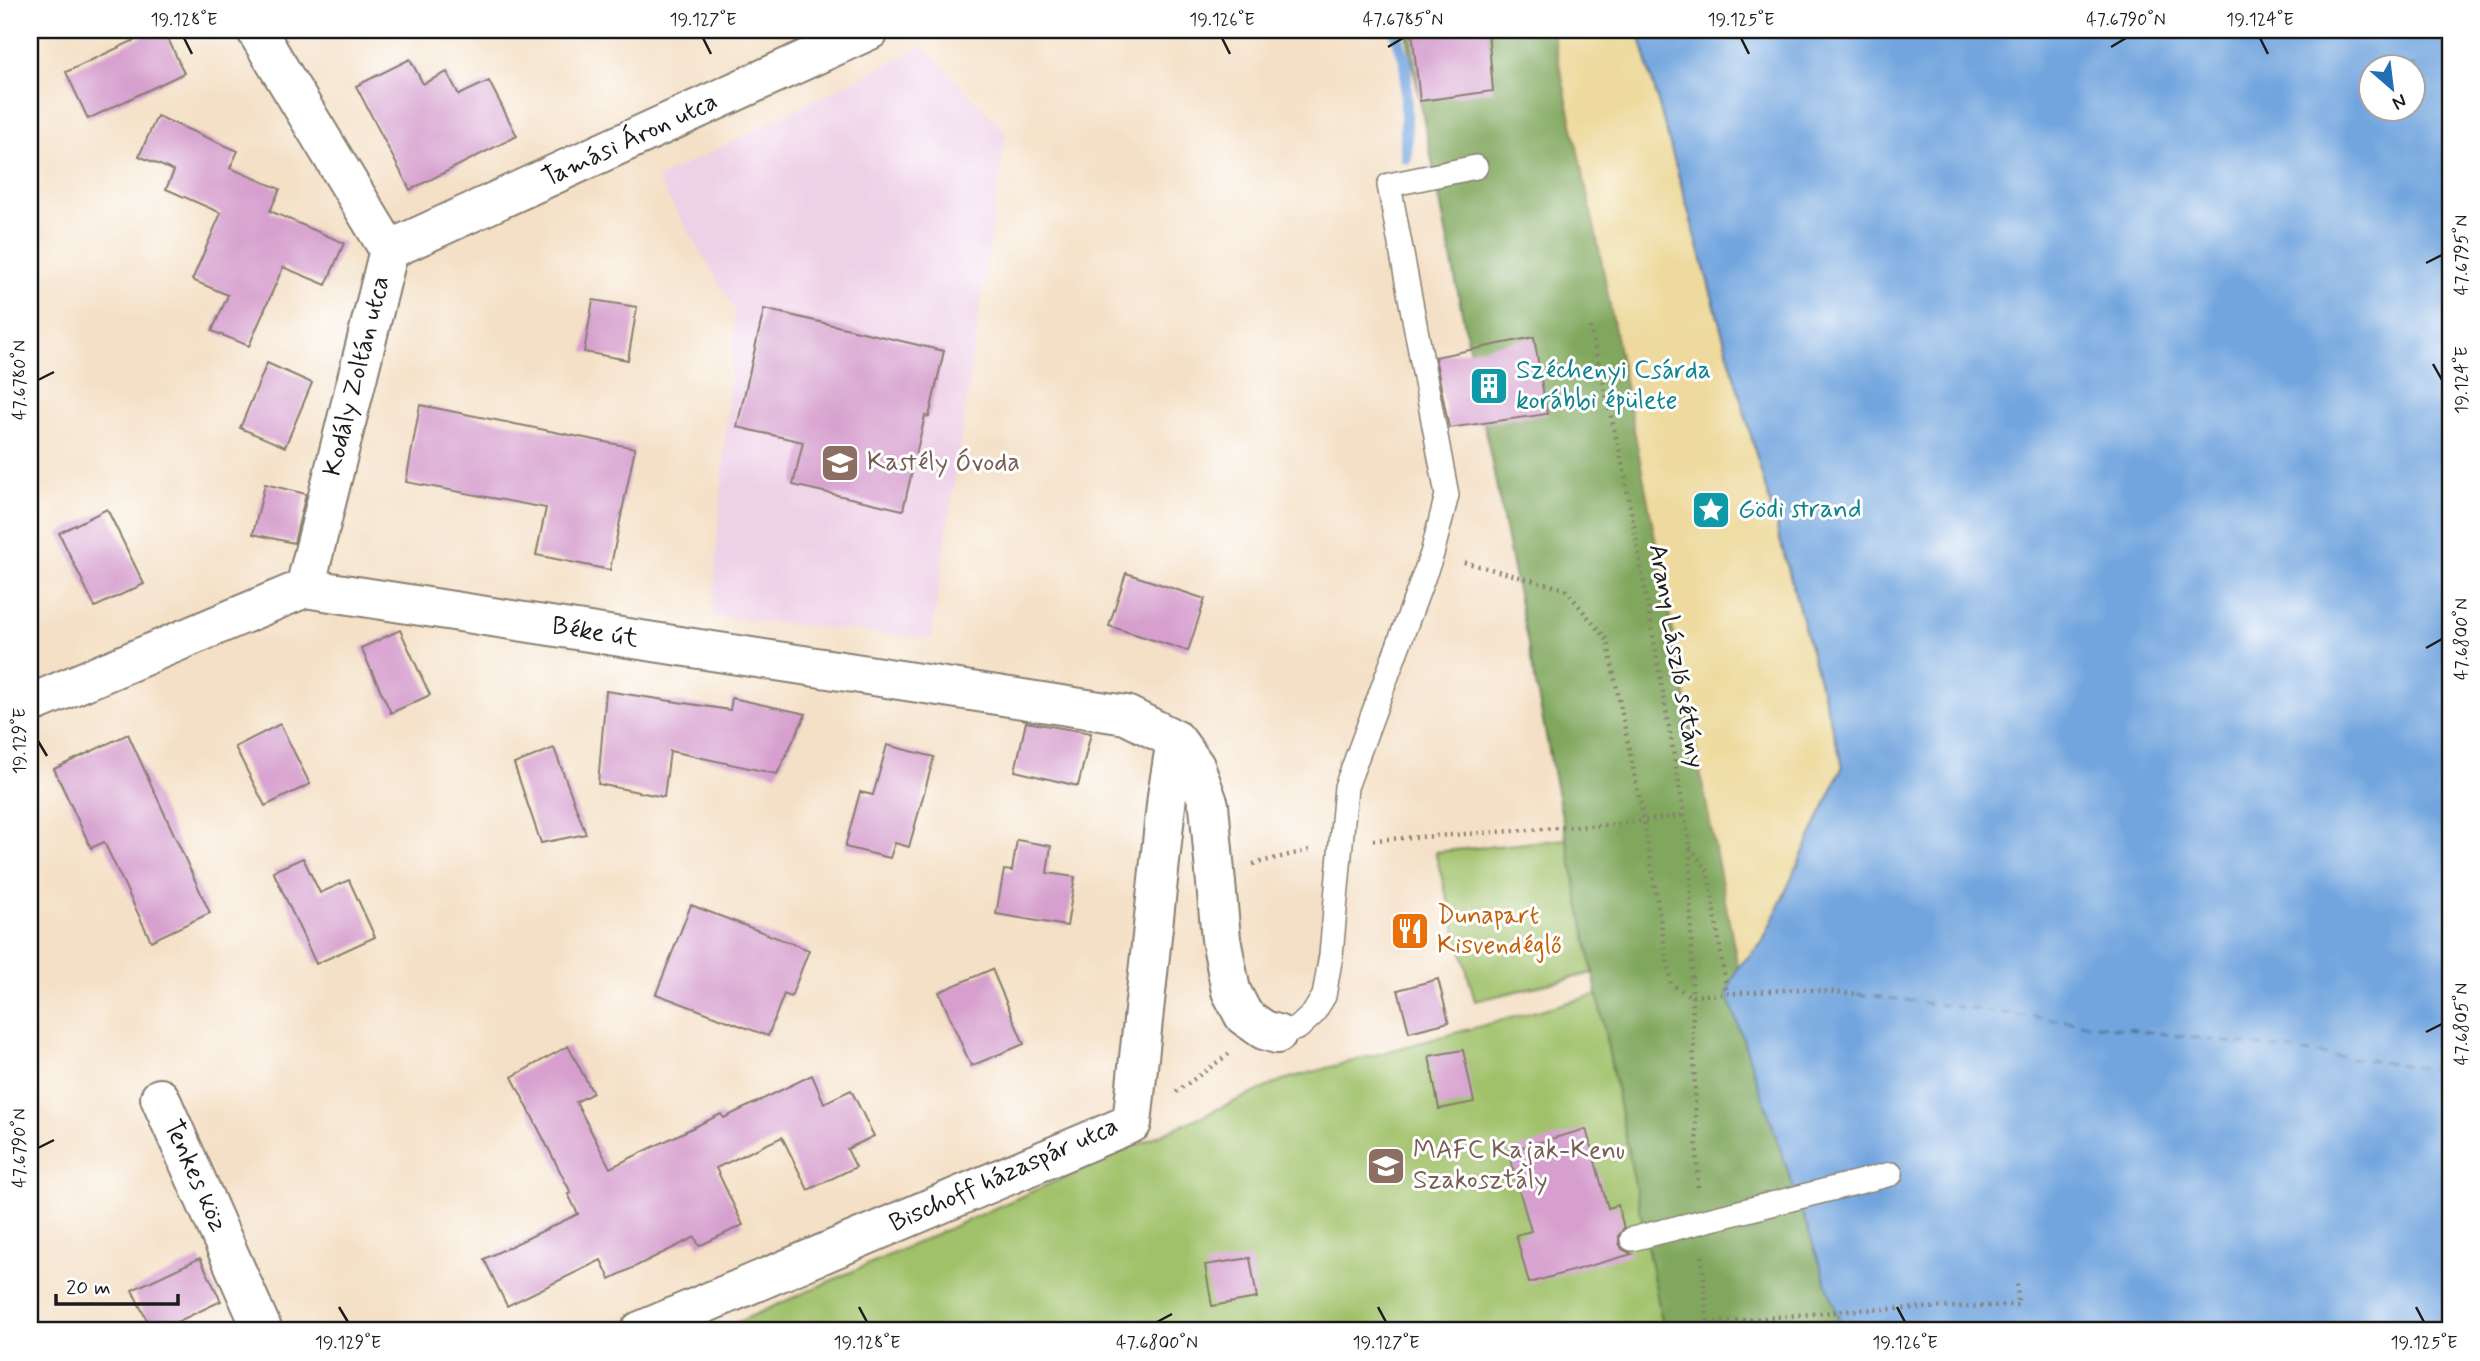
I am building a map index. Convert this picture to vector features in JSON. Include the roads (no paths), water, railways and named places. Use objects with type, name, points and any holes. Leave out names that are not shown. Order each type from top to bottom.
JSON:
[{"type":"street","name":"Kodály Zoltán utca","points":[[256,30],[389,250],[305,588]]},
{"type":"street","name":"Tamási Áron utca","points":[[389,250],[870,30]]},
{"type":"street","points":[[30,704],[305,588]]},
{"type":"street","name":"Béke út","points":[[305,588],[1126,715],[1176,740]]},
{"type":"street","points":[[1176,740],[1195,766],[1209,805],[1221,939],[1231,991],[1244,1016],[1271,1032]]},
{"type":"street","name":"Bischoff házaspár utca","points":[[640,1331],[1132,1123],[1167,796],[1176,740]]},
{"type":"street","name":"Tenkes köz","points":[[160,1098],[263,1331]]},
{"type":"lane","points":[[1271,1032],[1298,1028],[1313,1014],[1324,996],[1331,955],[1346,787],[1432,554],[1447,495],[1389,185],[1476,167]]},
{"type":"lane","points":[[1632,1239],[1891,1174]]},
{"type":"water","points":[[1638,30],[2450,30],[2450,1331],[1843,1331],[1727,993],[1738,967],[1762,943],[1843,766]]},
{"type":"waterway","points":[[1395,30],[1406,64],[1406,158]]},
{"type":"place","name":"Széchenyi Csárda korábbi épülete","points":[[1489,386]]},
{"type":"place","name":"Kastély Óvoda","points":[[840,463]]},
{"type":"place","name":"Gödi strand","points":[[1711,510]]},
{"type":"place","name":"Dunapart Kisvendéglő","points":[[1410,931]]},
{"type":"place","name":"MAFC Kajak-Kenu Szakosztály","points":[[1386,1166]]}]
